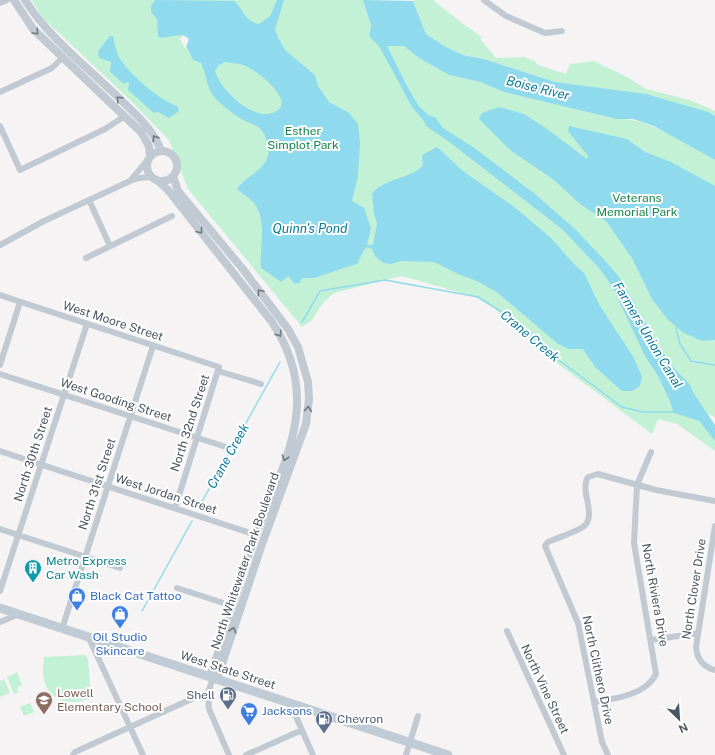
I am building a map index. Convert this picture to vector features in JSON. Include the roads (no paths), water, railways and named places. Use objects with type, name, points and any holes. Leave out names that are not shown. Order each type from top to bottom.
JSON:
[{"type":"main road","name":"West State Street","points":[[0,608],[448,755]]},
{"type":"street","points":[[0,3],[7,0]]},
{"type":"street","points":[[14,0],[33,30],[141,132],[149,146],[147,170],[154,179]]},
{"type":"street","points":[[25,0],[39,21],[138,116],[158,143],[161,151]]},
{"type":"street","points":[[484,0],[506,16],[544,33],[562,30]]},
{"type":"street","points":[[0,92],[52,68],[62,58]]},
{"type":"street","points":[[0,126],[20,170],[105,129],[125,116]]},
{"type":"street","points":[[0,245],[44,221],[130,181],[140,178],[165,180],[173,176],[176,168],[175,158],[168,153],[161,151],[149,159],[130,181]]},
{"type":"street","name":"North Whitewater Park Boulevard","points":[[154,179],[164,186],[272,322],[285,343],[294,370],[298,402],[296,426],[277,482],[256,535],[212,673],[213,678],[218,675],[221,667],[261,547],[306,424],[309,399],[308,382],[298,347],[288,329],[242,268],[178,191],[173,176]]},
{"type":"street","points":[[89,200],[110,246]]},
{"type":"street","points":[[86,258],[172,216]]},
{"type":"street","name":"West Moore Street","points":[[0,295],[262,384]]},
{"type":"street","points":[[0,365],[20,302]]},
{"type":"street","name":"North 30th Street","points":[[0,591],[87,324]]},
{"type":"street","name":"North 31st Street","points":[[62,629],[153,346]]},
{"type":"street","name":"North 32nd Street","points":[[175,508],[219,369]]},
{"type":"street","name":"West Gooding Street","points":[[0,374],[226,447]]},
{"type":"street","name":"West Jordan Street","points":[[0,451],[256,535]]},
{"type":"street","name":"North Riviera Drive","points":[[594,702],[627,695],[653,679],[656,668],[634,543],[637,485],[651,452]]},
{"type":"street","name":"North Clithero Drive","points":[[608,755],[602,742],[578,623],[545,546],[548,542],[582,527],[587,521],[589,513],[584,487],[588,477],[598,474],[637,485]]},
{"type":"street","points":[[637,485],[715,501]]},
{"type":"street","name":"North Clover Drive","points":[[715,526],[696,647],[700,660],[705,666],[715,670]]},
{"type":"street","points":[[0,530],[120,568]]},
{"type":"street","points":[[178,588],[233,606]]},
{"type":"street","points":[[0,622],[19,614]]},
{"type":"street","name":"North Vine Street","points":[[507,631],[564,755]]},
{"type":"street","points":[[651,640],[698,633]]},
{"type":"street","points":[[89,638],[143,755]]},
{"type":"street","points":[[213,678],[208,693],[209,709],[229,755]]},
{"type":"street","points":[[73,755],[75,752],[196,697]]},
{"type":"street","points":[[290,703],[313,755]]},
{"type":"street","points":[[406,755],[418,716]]},
{"type":"street","points":[[246,755],[302,730]]},
{"type":"water","name":"Quinn's Pond","points":[[155,0],[234,1],[250,20],[259,24],[270,16],[277,0],[284,0],[275,30],[285,50],[315,75],[318,86],[329,102],[349,113],[358,124],[360,143],[358,176],[352,201],[364,208],[371,228],[367,245],[373,245],[377,223],[374,214],[372,194],[383,185],[417,171],[423,166],[422,155],[437,147],[463,171],[513,206],[550,237],[584,273],[600,306],[634,358],[642,377],[640,386],[632,391],[622,391],[595,367],[583,349],[569,349],[558,344],[498,293],[477,281],[458,274],[434,262],[401,261],[391,264],[383,263],[375,256],[372,249],[366,247],[358,261],[359,263],[314,278],[302,278],[299,283],[295,284],[288,276],[281,282],[261,268],[261,218],[254,203],[237,189],[266,161],[268,149],[263,132],[257,126],[238,117],[216,99],[210,91],[201,63],[193,60],[181,35],[163,38],[158,37],[157,19],[151,12],[151,6]],"holes":[[[225,62],[248,67],[271,84],[281,99],[282,105],[278,110],[269,114],[260,113],[250,110],[240,104],[224,87],[218,79],[215,71],[219,65]]]},
{"type":"water","points":[[363,0],[413,1],[426,34],[444,46],[463,55],[484,59],[555,82],[646,94],[708,112],[715,116],[715,160],[654,126],[633,119],[617,119],[504,92],[480,82],[449,75],[419,58],[404,46],[387,46],[418,105],[428,115],[435,117],[443,128],[473,147],[535,194],[576,230],[619,277],[670,364],[690,385],[694,394],[715,425],[715,441],[699,421],[674,413],[658,376],[645,356],[612,286],[599,268],[562,229],[448,141],[426,126],[424,121],[412,107],[379,46],[369,36],[371,26]]},
{"type":"water","points":[[110,36],[113,36],[119,57],[132,73],[162,99],[177,106],[179,111],[169,118],[158,112],[154,113],[128,90],[129,83],[127,82],[124,84],[110,72],[111,62],[100,58],[98,55],[99,50]]},
{"type":"water","points":[[499,107],[524,114],[587,159],[588,156],[568,131],[569,126],[627,139],[645,152],[671,162],[715,186],[715,340],[702,341],[684,333],[668,320],[652,299],[632,258],[606,221],[580,204],[554,180],[510,150],[479,119],[482,113]]},
{"type":"waterway","name":"Crane Creek","points":[[302,322],[320,291],[385,280],[478,297],[510,317],[544,349],[622,407],[643,412],[676,412]]},
{"type":"waterway","points":[[676,328],[680,344],[691,361],[715,365]]},
{"type":"waterway","name":"Crane Creek","points":[[199,507],[280,362]]},
{"type":"waterway","name":"Crane Creek","points":[[142,611],[192,521]]},
{"type":"place","name":"Metro Express Car Wash","points":[[33,583]]},
{"type":"place","name":"Black Cat Tattoo","points":[[77,611]]},
{"type":"place","name":"Oil Studio Skincare","points":[[120,629]]},
{"type":"place","name":"Shell","points":[[228,710]]},
{"type":"place","name":"Lowell Elementary School","points":[[44,715]]},
{"type":"place","name":"Jacksons","points":[[249,726]]},
{"type":"place","name":"Chevron","points":[[324,734]]},
{"type":"water label","name":"Boise River","points":[[538,88]]},
{"type":"water label","name":"Farmers Union Canal","points":[[648,335]]},
{"type":"park label","name":"Esther Simplot Park","points":[[303,138]]},
{"type":"park label","name":"Veterans Memorial Park","points":[[637,205]]}]
